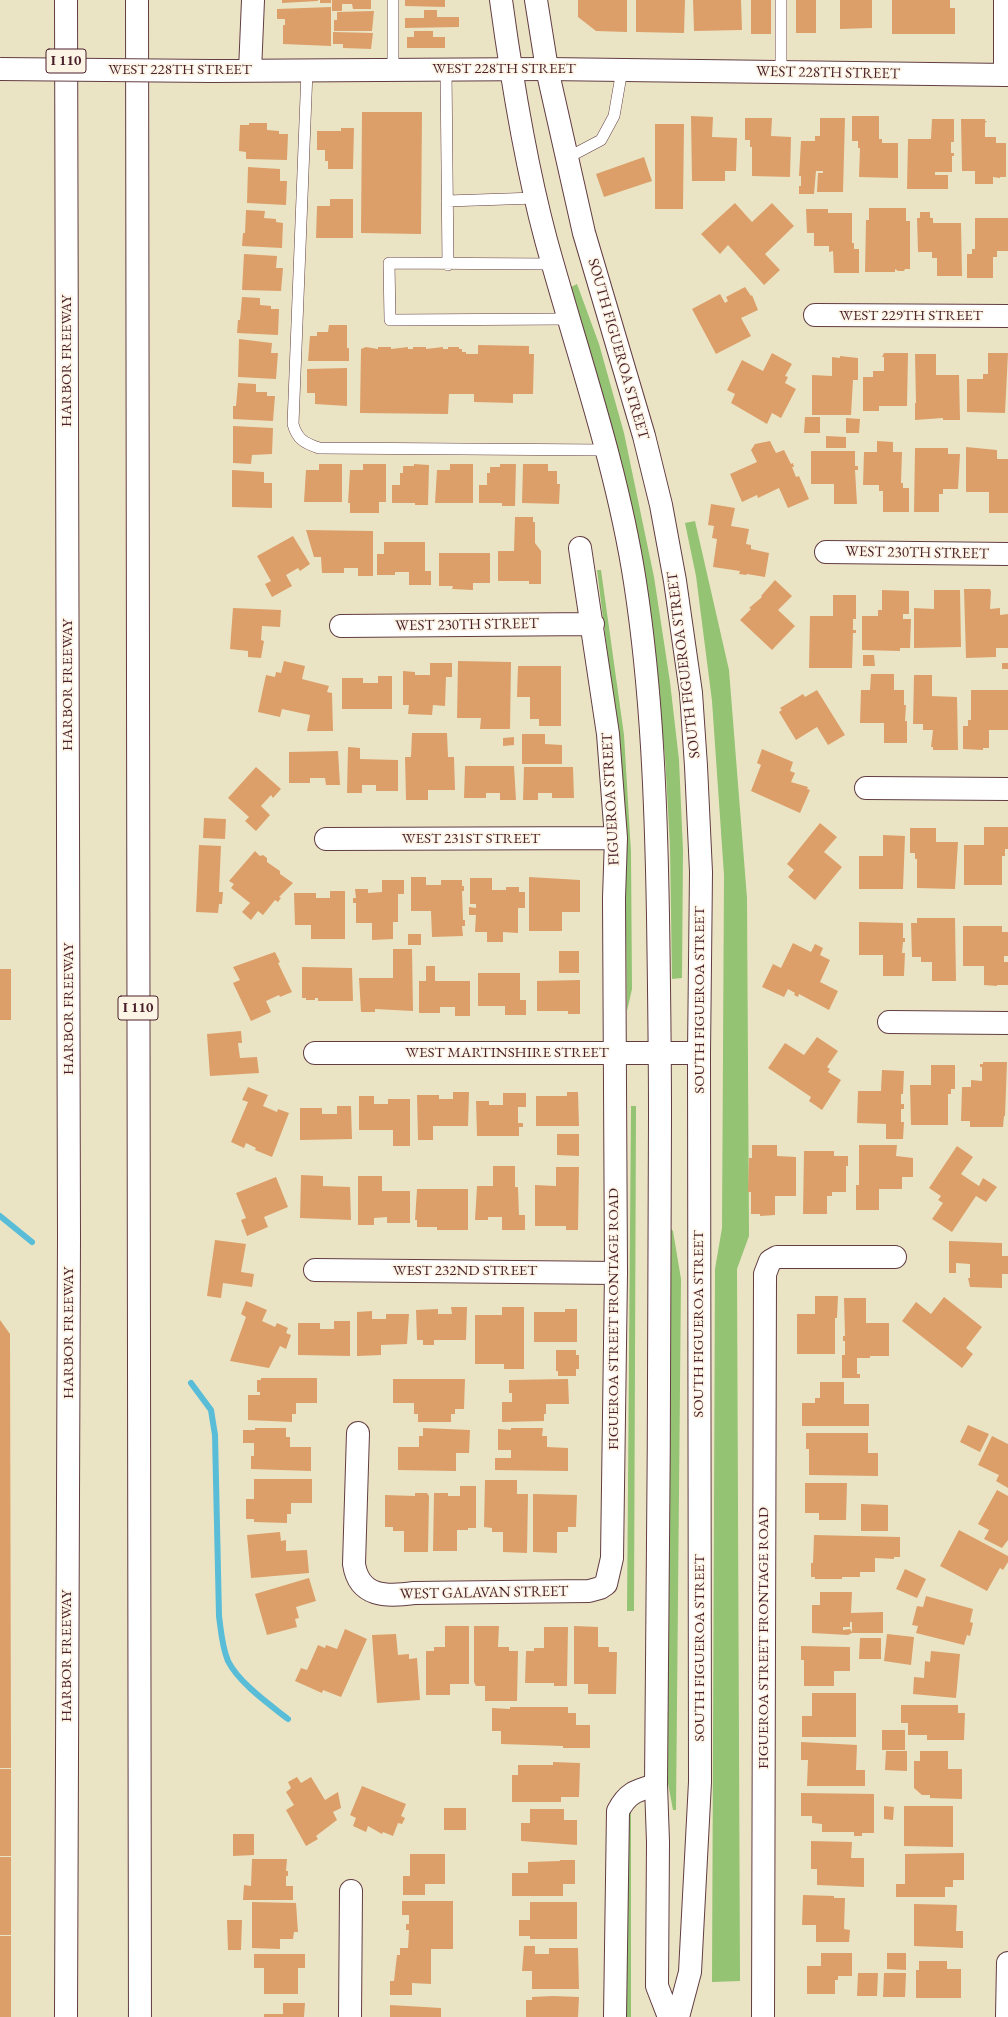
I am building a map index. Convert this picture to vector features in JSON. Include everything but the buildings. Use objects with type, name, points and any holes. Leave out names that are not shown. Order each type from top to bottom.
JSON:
[{"type":"main road","name":"HARBOR FREEWAY","points":[[66,0],[69,1237],[66,2017]]},
{"type":"main road","name":"I 110","points":[[137,0],[140,2017]]},
{"type":"main road","points":[[250,71],[253,0]]},
{"type":"main road","points":[[500,0],[510,69],[536,198],[621,507],[635,580],[647,678],[654,766],[660,1053],[660,1277],[656,1785],[658,1842],[657,1986],[669,2017]]},
{"type":"main road","name":"SOUTH FIGUEROA STREET","points":[[536,0],[547,69],[586,240],[644,436],[661,505],[675,581],[691,694],[701,872],[699,1053],[700,1782],[690,1972],[678,2017]]},
{"type":"main road","points":[[1005,0],[1006,75]]},
{"type":"main road","name":"WEST 228TH STREET","points":[[0,69],[211,71],[547,69],[1006,75]]},
{"type":"main road","name":"WEST 229TH STREET","points":[[814,315],[1008,316]]},
{"type":"main road","name":"FIGUEROA STREET","points":[[580,548],[593,624],[608,734],[616,838],[615,1053]]},
{"type":"main road","name":"WEST 230TH STREET","points":[[826,552],[1008,554]]},
{"type":"main road","name":"WEST 230TH STREET","points":[[341,626],[593,624]]},
{"type":"main road","points":[[866,788],[1008,789]]},
{"type":"main road","name":"WEST 231ST STREET","points":[[326,839],[616,838]]},
{"type":"main road","points":[[889,1022],[1008,1022]]},
{"type":"main road","name":"WEST MARTINSHIRE STREET","points":[[315,1053],[699,1053]]},
{"type":"main road","name":"FIGUEROA STREET FRONTAGE ROAD","points":[[606,1584],[612,1558],[616,1273],[615,1053]]},
{"type":"main road","name":"FIGUEROA STREET FRONTAGE ROAD","points":[[763,2017],[765,1274],[770,1260],[777,1257],[895,1257]]},
{"type":"main road","name":"WEST 232ND STREET","points":[[315,1270],[616,1273]]},
{"type":"main road","name":"WEST GALAVAN STREET","points":[[358,1433],[354,1564],[356,1576],[362,1585],[372,1591],[385,1595],[400,1595],[414,1593],[589,1591],[600,1588],[606,1584]]},
{"type":"main road","points":[[615,2017],[618,1811],[625,1800],[634,1792],[656,1785]]},
{"type":"main road","points":[[350,2017],[351,1891]]},
{"type":"main road","points":[[1007,2017],[1008,1962]]},
{"type":"lane","points":[[392,70],[393,0]]},
{"type":"lane","points":[[781,0],[781,72]]},
{"type":"lane","points":[[446,69],[448,265]]},
{"type":"lane","points":[[567,158],[602,140],[614,116],[622,70]]},
{"type":"lane","points":[[307,71],[293,424],[296,435],[303,443],[319,448],[606,450]]},
{"type":"lane","points":[[447,201],[536,198]]},
{"type":"lane","points":[[553,264],[448,265],[389,263],[390,320],[569,318]]},
{"type":"green space","points":[[577,284],[599,344],[624,433],[654,577],[670,682],[679,760],[683,850],[682,978],[672,979],[670,846],[665,756],[655,670],[580,320],[571,287]]},
{"type":"green space","points":[[695,521],[729,670],[747,898],[749,1236],[737,1269],[740,1981],[712,1982],[715,1269],[722,1228],[724,875],[712,701],[696,576],[685,523]]},
{"type":"green space","points":[[597,570],[601,570],[624,735],[631,852],[632,989],[627,1011],[625,847],[621,761]]},
{"type":"green space","points":[[631,1106],[636,1106],[634,1611],[627,1611]]},
{"type":"green space","points":[[669,1227],[673,1231],[681,1279],[676,1810],[673,1810],[666,1773]]},
{"type":"green space","points":[[628,1810],[631,1812],[631,2017],[623,2017]]},
{"type":"waterway","points":[[0,1216],[32,1242]]},
{"type":"waterway","points":[[191,1383],[211,1410],[215,1435],[219,1616],[224,1650],[228,1661],[239,1677],[255,1693],[288,1719]]}]
